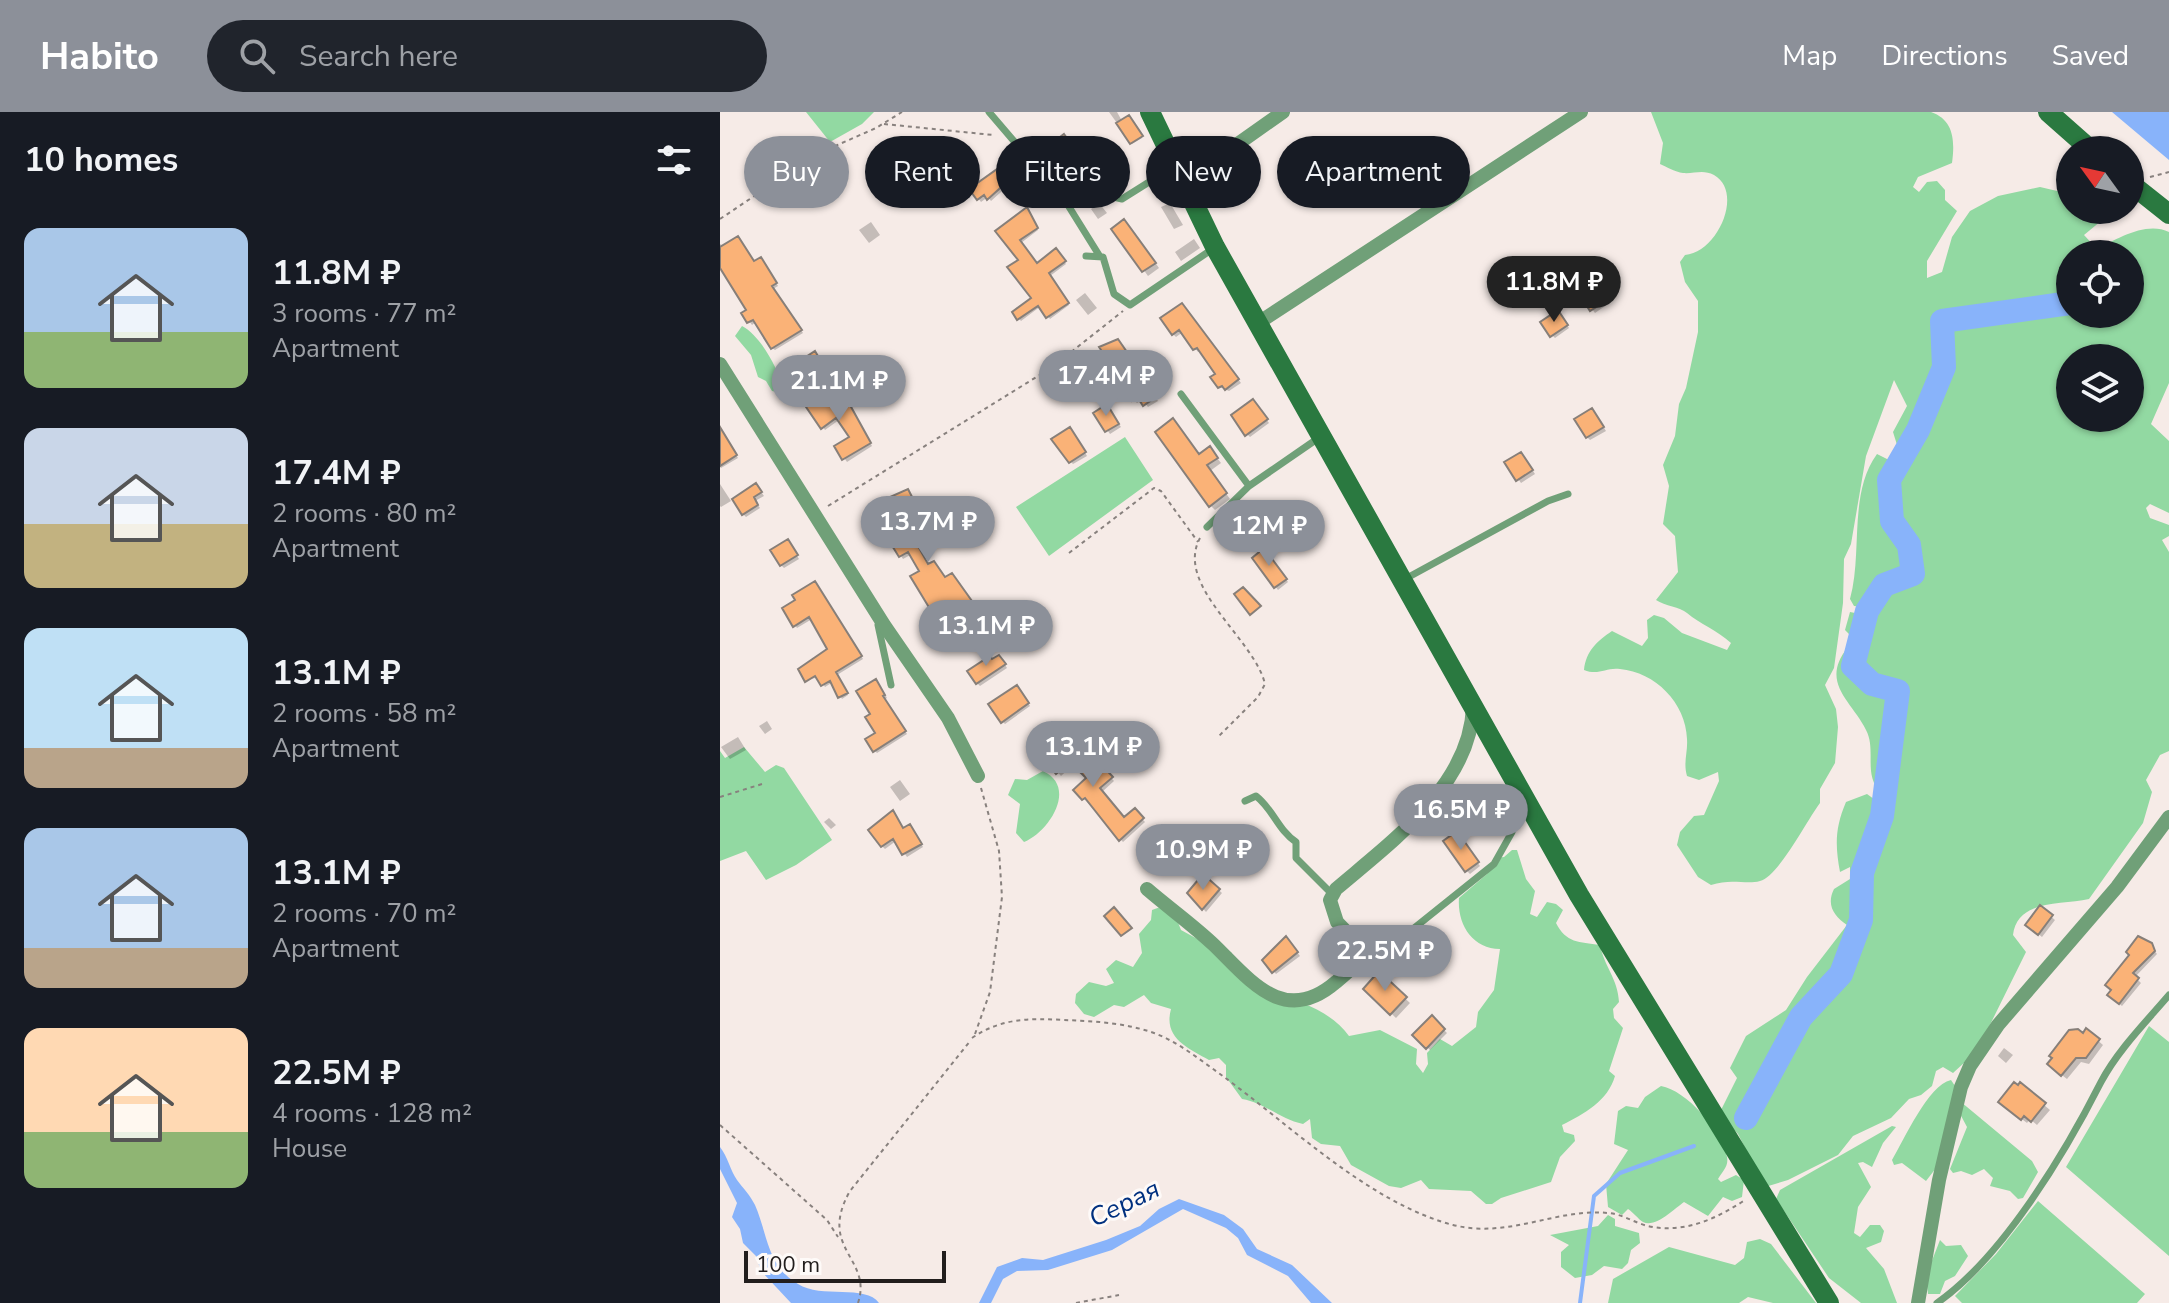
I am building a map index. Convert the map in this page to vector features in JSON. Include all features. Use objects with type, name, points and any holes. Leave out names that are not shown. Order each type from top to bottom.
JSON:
[{"type":"street","points":[[1150,112],[1162,136]]},
{"type":"street","points":[[1243,136],[1283,112]]},
{"type":"street","points":[[1258,323],[1581,112]]},
{"type":"street","points":[[2048,112],[2075,136]]},
{"type":"street","points":[[2144,194],[2169,214]]},
{"type":"street","points":[[1196,208],[1215,247],[1579,895],[1829,1303]]},
{"type":"street","points":[[720,364],[875,611],[948,718],[978,776]]},
{"type":"street","points":[[1147,889],[1213,944],[1245,979],[1283,999],[1303,1000],[1327,990],[1362,954],[1362,948],[1331,911],[1333,895],[1431,801],[1453,773],[1467,748],[1473,703]]},
{"type":"street","points":[[1918,1303],[1939,1180],[1961,1087],[1970,1066],[1998,1025],[2117,887],[2169,817]]},
{"type":"lane","points":[[989,112],[1066,202],[1099,255],[1114,294],[1130,305],[1215,247]]},
{"type":"lane","points":[[1086,256],[1099,255]]},
{"type":"lane","points":[[1181,394],[1249,486]]},
{"type":"lane","points":[[1207,527],[1249,486],[1321,436]]},
{"type":"lane","points":[[1403,580],[1548,501],[1568,494]]},
{"type":"lane","points":[[875,611],[891,685]]},
{"type":"lane","points":[[1383,953],[1494,864],[1512,832],[1521,792]]},
{"type":"lane","points":[[1245,801],[1256,796],[1263,801],[1283,834],[1296,842],[1296,858],[1333,895]]},
{"type":"lane","points":[[1937,1303],[1994,1246],[2042,1186],[2092,1106],[2101,1081],[2169,995]]},
{"type":"path","points":[[720,219],[817,154],[902,112]]},
{"type":"path","points":[[883,124],[993,135],[1006,130]]},
{"type":"path","points":[[816,514],[1051,368],[1130,305]]},
{"type":"path","points":[[1069,553],[1154,488],[1161,491],[1198,542]]},
{"type":"path","points":[[1207,527],[1198,542],[1193,563],[1197,576],[1258,667],[1265,684],[1258,697],[1219,736]]},
{"type":"path","points":[[839,1238],[840,1209],[850,1191],[972,1038],[982,1021],[990,992],[1002,897],[999,851],[978,776]]},
{"type":"path","points":[[720,797],[762,784]]},
{"type":"path","points":[[972,1038],[996,1024],[1032,1018],[1121,1025],[1152,1032],[1199,1059],[1357,1178],[1420,1213],[1454,1225],[1524,1227],[1555,1218],[1609,1213],[1650,1227],[1704,1224],[1759,1191]]},
{"type":"path","points":[[720,1125],[827,1220],[860,1279],[858,1303]]},
{"type":"path","points":[[1076,1303],[1119,1295]]},
{"type":"green space","points":[[806,112],[874,112],[862,124],[841,136],[825,136]]},
{"type":"green space","points":[[1651,112],[1931,112],[1949,126],[1952,163],[1918,177],[1913,187],[1919,192],[1927,182],[1937,181],[1945,190],[1945,200],[1957,211],[1927,261],[1927,278],[1942,272],[1952,237],[1970,211],[1998,196],[2040,187],[2056,191],[2056,224],[2097,224],[2084,235],[2089,240],[2056,240],[2056,328],[2144,328],[2144,240],[2115,240],[2141,230],[2169,232],[2169,383],[2151,424],[2169,441],[2169,513],[2150,504],[2146,508],[2150,518],[2169,525],[2169,536],[2162,540],[2169,552],[2169,751],[2160,755],[2146,780],[2152,792],[2143,823],[2089,899],[2032,909],[2016,923],[2013,935],[2026,952],[1977,1051],[1953,1073],[1943,1067],[1936,1071],[1932,1086],[1921,1095],[1909,1099],[1891,1118],[1853,1136],[1838,1155],[1788,1180],[1765,1187],[1738,1134],[1723,1118],[1721,1110],[1737,1078],[1730,1068],[1746,1036],[1786,1010],[1847,925],[1838,918],[1831,905],[1834,889],[1850,879],[1850,867],[1840,872],[1837,845],[1838,828],[1846,802],[1867,794],[1878,802],[1882,794],[1871,771],[1869,738],[1841,691],[1837,671],[1848,647],[1852,649],[1852,637],[1845,630],[1850,612],[1860,614],[1863,607],[1854,606],[1850,599],[1862,487],[1877,454],[1891,461],[1898,448],[1893,432],[1907,406],[1894,380],[1866,456],[1851,544],[1844,559],[1843,603],[1834,668],[1825,685],[1836,709],[1838,727],[1835,763],[1820,789],[1820,803],[1784,859],[1768,877],[1755,882],[1711,885],[1698,877],[1677,845],[1680,832],[1694,816],[1704,815],[1719,781],[1718,772],[1699,780],[1687,776],[1687,739],[1681,713],[1675,702],[1656,683],[1633,671],[1584,670],[1593,647],[1612,631],[1642,646],[1648,638],[1647,620],[1654,615],[1664,618],[1682,633],[1727,650],[1731,643],[1684,611],[1656,600],[1678,572],[1675,536],[1663,524],[1669,486],[1663,465],[1675,436],[1679,404],[1686,388],[1698,332],[1698,301],[1685,282],[1680,262],[1685,255],[1708,244],[1717,233],[1727,207],[1723,183],[1714,175],[1680,172],[1660,164],[1663,143]]},
{"type":"green space","points":[[742,326],[756,337],[768,353],[784,388],[781,393],[772,391],[766,381],[758,377],[751,355],[735,336]]},
{"type":"green space","points":[[1125,437],[1153,480],[1049,556],[1016,507]]},
{"type":"green space","points":[[744,747],[765,772],[776,765],[784,768],[832,840],[796,865],[766,880],[746,851],[720,861],[720,751],[725,758]]},
{"type":"green space","points":[[1043,771],[1053,778],[1059,798],[1050,819],[1024,842],[1016,833],[1020,804],[1008,795],[1015,779],[1027,780]]},
{"type":"green space","points":[[1517,850],[1526,879],[1535,891],[1530,914],[1537,917],[1547,902],[1556,904],[1563,910],[1556,923],[1564,934],[1574,940],[1600,945],[1618,994],[1619,1002],[1613,1009],[1614,1018],[1623,1028],[1609,1071],[1615,1076],[1607,1093],[1587,1111],[1562,1125],[1564,1132],[1574,1135],[1575,1141],[1560,1157],[1551,1182],[1501,1198],[1492,1204],[1486,1204],[1471,1191],[1429,1189],[1421,1180],[1401,1188],[1389,1186],[1351,1165],[1340,1146],[1321,1144],[1312,1138],[1310,1119],[1303,1124],[1295,1122],[1242,1099],[1226,1077],[1226,1065],[1219,1058],[1209,1060],[1179,1041],[1171,1028],[1171,1009],[1151,1003],[1144,995],[1124,1007],[1114,1005],[1094,1017],[1084,1014],[1075,1003],[1076,994],[1089,982],[1106,986],[1114,983],[1106,969],[1116,960],[1133,967],[1142,953],[1139,934],[1151,920],[1152,910],[1163,906],[1175,915],[1181,930],[1212,947],[1231,952],[1249,986],[1317,1010],[1340,1025],[1349,1036],[1380,1030],[1417,1049],[1416,1064],[1423,1073],[1428,1064],[1427,1053],[1440,1039],[1452,1046],[1476,1027],[1478,1012],[1494,990],[1500,949],[1482,945],[1468,933],[1461,917],[1459,898],[1487,874],[1495,858],[1504,857]]},
{"type":"green space","points":[[2149,1026],[2169,1042],[2169,1256],[2066,1167]]},
{"type":"green space","points":[[1951,1080],[1955,1086],[1936,1168],[1926,1181],[1902,1163],[1894,1165],[1892,1160],[1925,1102],[1942,1084]]},
{"type":"green space","points":[[1661,1086],[1692,1103],[1711,1124],[1724,1147],[1727,1160],[1718,1179],[1721,1182],[1736,1175],[1744,1180],[1742,1197],[1732,1201],[1723,1197],[1708,1216],[1684,1202],[1665,1217],[1648,1223],[1628,1209],[1622,1215],[1608,1207],[1606,1184],[1628,1150],[1614,1144],[1618,1111],[1626,1106],[1638,1108],[1645,1097]]},
{"type":"green space","points":[[1961,1102],[2032,1161],[2038,1172],[2023,1198],[2018,1199],[2010,1191],[1990,1186],[1993,1178],[1984,1169],[1972,1175],[1961,1171],[1953,1173],[1950,1169],[1967,1127],[1959,1112]]},
{"type":"green space","points":[[1892,1126],[1896,1127],[1883,1143],[1872,1167],[1858,1163],[1871,1187],[1858,1207],[1854,1233],[1860,1237],[1870,1225],[1880,1225],[1884,1231],[1881,1242],[1866,1248],[1884,1269],[1897,1303],[1861,1303],[1829,1278],[1776,1199],[1780,1190]]},
{"type":"green space","points":[[2038,1201],[2145,1294],[2137,1303],[1962,1303],[1955,1296],[1996,1254]]},
{"type":"green space","points":[[1608,1215],[1615,1219],[1615,1226],[1639,1233],[1640,1243],[1631,1250],[1628,1263],[1622,1269],[1604,1266],[1592,1275],[1575,1278],[1561,1267],[1561,1252],[1569,1245],[1550,1235],[1598,1226]]},
{"type":"green space","points":[[1760,1239],[1771,1244],[1816,1303],[1773,1303],[1748,1297],[1739,1303],[1608,1303],[1613,1279],[1669,1247],[1735,1265],[1744,1258],[1747,1242]]},
{"type":"green space","points":[[1940,1240],[1946,1246],[1961,1245],[1968,1256],[1955,1276],[1945,1281],[1940,1294],[1928,1294],[1926,1276]]},
{"type":"water","points":[[2112,112],[2169,112],[2169,160],[2144,136]]},
{"type":"water","points":[[720,1147],[755,1205],[774,1259],[788,1277],[808,1288],[864,1294],[879,1303],[791,1303],[761,1271],[756,1256],[743,1243],[740,1229],[732,1217],[737,1203],[720,1169]]},
{"type":"water","points":[[1179,1199],[1224,1215],[1243,1229],[1257,1249],[1292,1265],[1332,1303],[1311,1303],[1288,1276],[1247,1255],[1238,1238],[1226,1228],[1183,1209],[1112,1250],[1048,1270],[1017,1271],[1003,1279],[991,1303],[979,1303],[997,1267],[1022,1258],[1043,1260],[1106,1240],[1140,1226],[1159,1209]]},
{"type":"building","points":[[1129,115],[1143,136],[1130,144],[1130,136],[1125,136],[1116,123]]},
{"type":"building","points":[[996,170],[996,192],[987,200],[984,195],[980,198],[980,181]]},
{"type":"building","points":[[1028,208],[1038,228],[1020,240],[1037,263],[1056,248],[1066,261],[1049,273],[1069,303],[1046,318],[1038,306],[1017,320],[1012,312],[1031,298],[1007,267],[1018,260],[995,231]]},
{"type":"building","points":[[1124,219],[1156,263],[1142,272],[1111,229]]},
{"type":"building","points":[[738,236],[754,261],[761,257],[777,283],[772,286],[802,330],[771,349],[753,320],[747,323],[741,313],[746,310],[720,268],[720,247]]},
{"type":"building","points":[[1599,282],[1610,298],[1590,311],[1580,295]]},
{"type":"building","points":[[1182,303],[1239,379],[1225,390],[1222,386],[1218,388],[1210,377],[1215,374],[1197,348],[1193,350],[1179,330],[1172,335],[1160,318]]},
{"type":"building","points":[[1558,310],[1568,325],[1550,337],[1540,322]]},
{"type":"building","points":[[1118,339],[1129,355],[1112,366],[1099,347]]},
{"type":"building","points":[[815,351],[822,363],[804,380],[801,376],[793,382],[786,370]]},
{"type":"building","points":[[1144,378],[1156,397],[1143,406],[1138,398],[1132,401],[1125,391]]},
{"type":"building","points":[[815,393],[821,404],[826,401],[830,406],[845,396],[871,443],[842,460],[834,446],[849,437],[836,418],[821,429],[802,401]]},
{"type":"building","points":[[1253,399],[1268,419],[1245,436],[1231,415]]},
{"type":"building","points":[[1107,404],[1119,424],[1105,432],[1093,413]]},
{"type":"building","points":[[1592,408],[1604,427],[1586,438],[1574,419]]},
{"type":"building","points":[[1173,418],[1199,454],[1210,446],[1218,458],[1207,465],[1227,493],[1209,507],[1155,432]]},
{"type":"building","points":[[720,427],[737,455],[720,466]]},
{"type":"building","points":[[1070,427],[1086,452],[1069,463],[1051,439]]},
{"type":"building","points":[[1521,452],[1533,470],[1516,481],[1504,462]]},
{"type":"building","points":[[756,483],[762,492],[754,497],[758,505],[742,515],[732,499]]},
{"type":"building","points":[[908,489],[933,538],[918,546],[928,564],[934,561],[945,577],[952,573],[977,608],[984,604],[990,616],[955,637],[940,610],[933,614],[910,576],[919,571],[908,552],[899,557],[891,544],[895,542],[872,512],[883,505],[881,501]]},
{"type":"building","points":[[788,539],[798,555],[780,566],[770,550]]},
{"type":"building","points":[[1264,548],[1287,579],[1274,588],[1252,558]]},
{"type":"building","points":[[815,581],[862,656],[836,672],[848,693],[838,698],[830,681],[821,686],[815,676],[805,682],[798,669],[827,649],[809,617],[793,627],[782,608],[795,600],[792,595]]},
{"type":"building","points":[[1243,587],[1261,606],[1250,615],[1234,594]]},
{"type":"building","points":[[999,655],[1006,664],[976,684],[967,671],[990,656],[992,659]]},
{"type":"building","points":[[876,679],[883,696],[906,731],[873,752],[865,739],[875,733],[865,717],[870,714],[856,691]]},
{"type":"building","points":[[1017,685],[1029,703],[1001,723],[988,704]]},
{"type":"building","points":[[1054,739],[1063,751],[1070,744],[1092,769],[1099,762],[1113,777],[1100,788],[1124,817],[1135,808],[1144,818],[1119,841],[1085,798],[1082,800],[1073,790],[1086,778],[1070,762],[1056,774],[1048,764],[1052,761],[1042,747]]},
{"type":"building","points":[[893,810],[903,828],[910,824],[922,844],[902,855],[893,839],[881,847],[868,830]]},
{"type":"building","points":[[1457,831],[1479,862],[1465,872],[1443,841]]},
{"type":"building","points":[[1154,845],[1165,856],[1150,870],[1139,858]]},
{"type":"building","points":[[1203,874],[1220,889],[1202,910],[1187,893]]},
{"type":"building","points":[[2040,905],[2053,915],[2038,935],[2025,925]]},
{"type":"building","points":[[1114,907],[1132,928],[1121,936],[1104,916]]},
{"type":"building","points":[[1286,936],[1298,952],[1272,973],[1262,960]]},
{"type":"building","points":[[2138,936],[2152,943],[2155,951],[2133,973],[2139,978],[2119,1004],[2107,995],[2111,990],[2105,985],[2129,955],[2126,952]]},
{"type":"building","points":[[1379,971],[1407,997],[1390,1015],[1363,989]]},
{"type":"building","points":[[1432,1015],[1445,1029],[1426,1049],[1412,1035]]},
{"type":"building","points":[[2086,1028],[2100,1039],[2086,1058],[2076,1058],[2061,1076],[2047,1064],[2052,1058],[2049,1056],[2069,1030],[2078,1029],[2083,1033]]},
{"type":"building","points":[[2014,1082],[2018,1085],[2020,1082],[2046,1103],[2031,1122],[2024,1116],[2021,1120],[1998,1102]]},
{"type":"waterway","points":[[1746,1118],[1801,1017],[1841,974],[1861,920],[1862,873],[1882,816],[1898,691],[1872,684],[1853,666],[1867,611],[1884,585],[1913,574],[1909,545],[1892,521],[1889,480],[1918,430],[1944,367],[1942,321],[2056,305]]},
{"type":"waterway","points":[[1580,1303],[1594,1196],[1620,1173],[1694,1146]]},
{"type":"water label","name":"Серая","points":[[1124,1203]]}]
